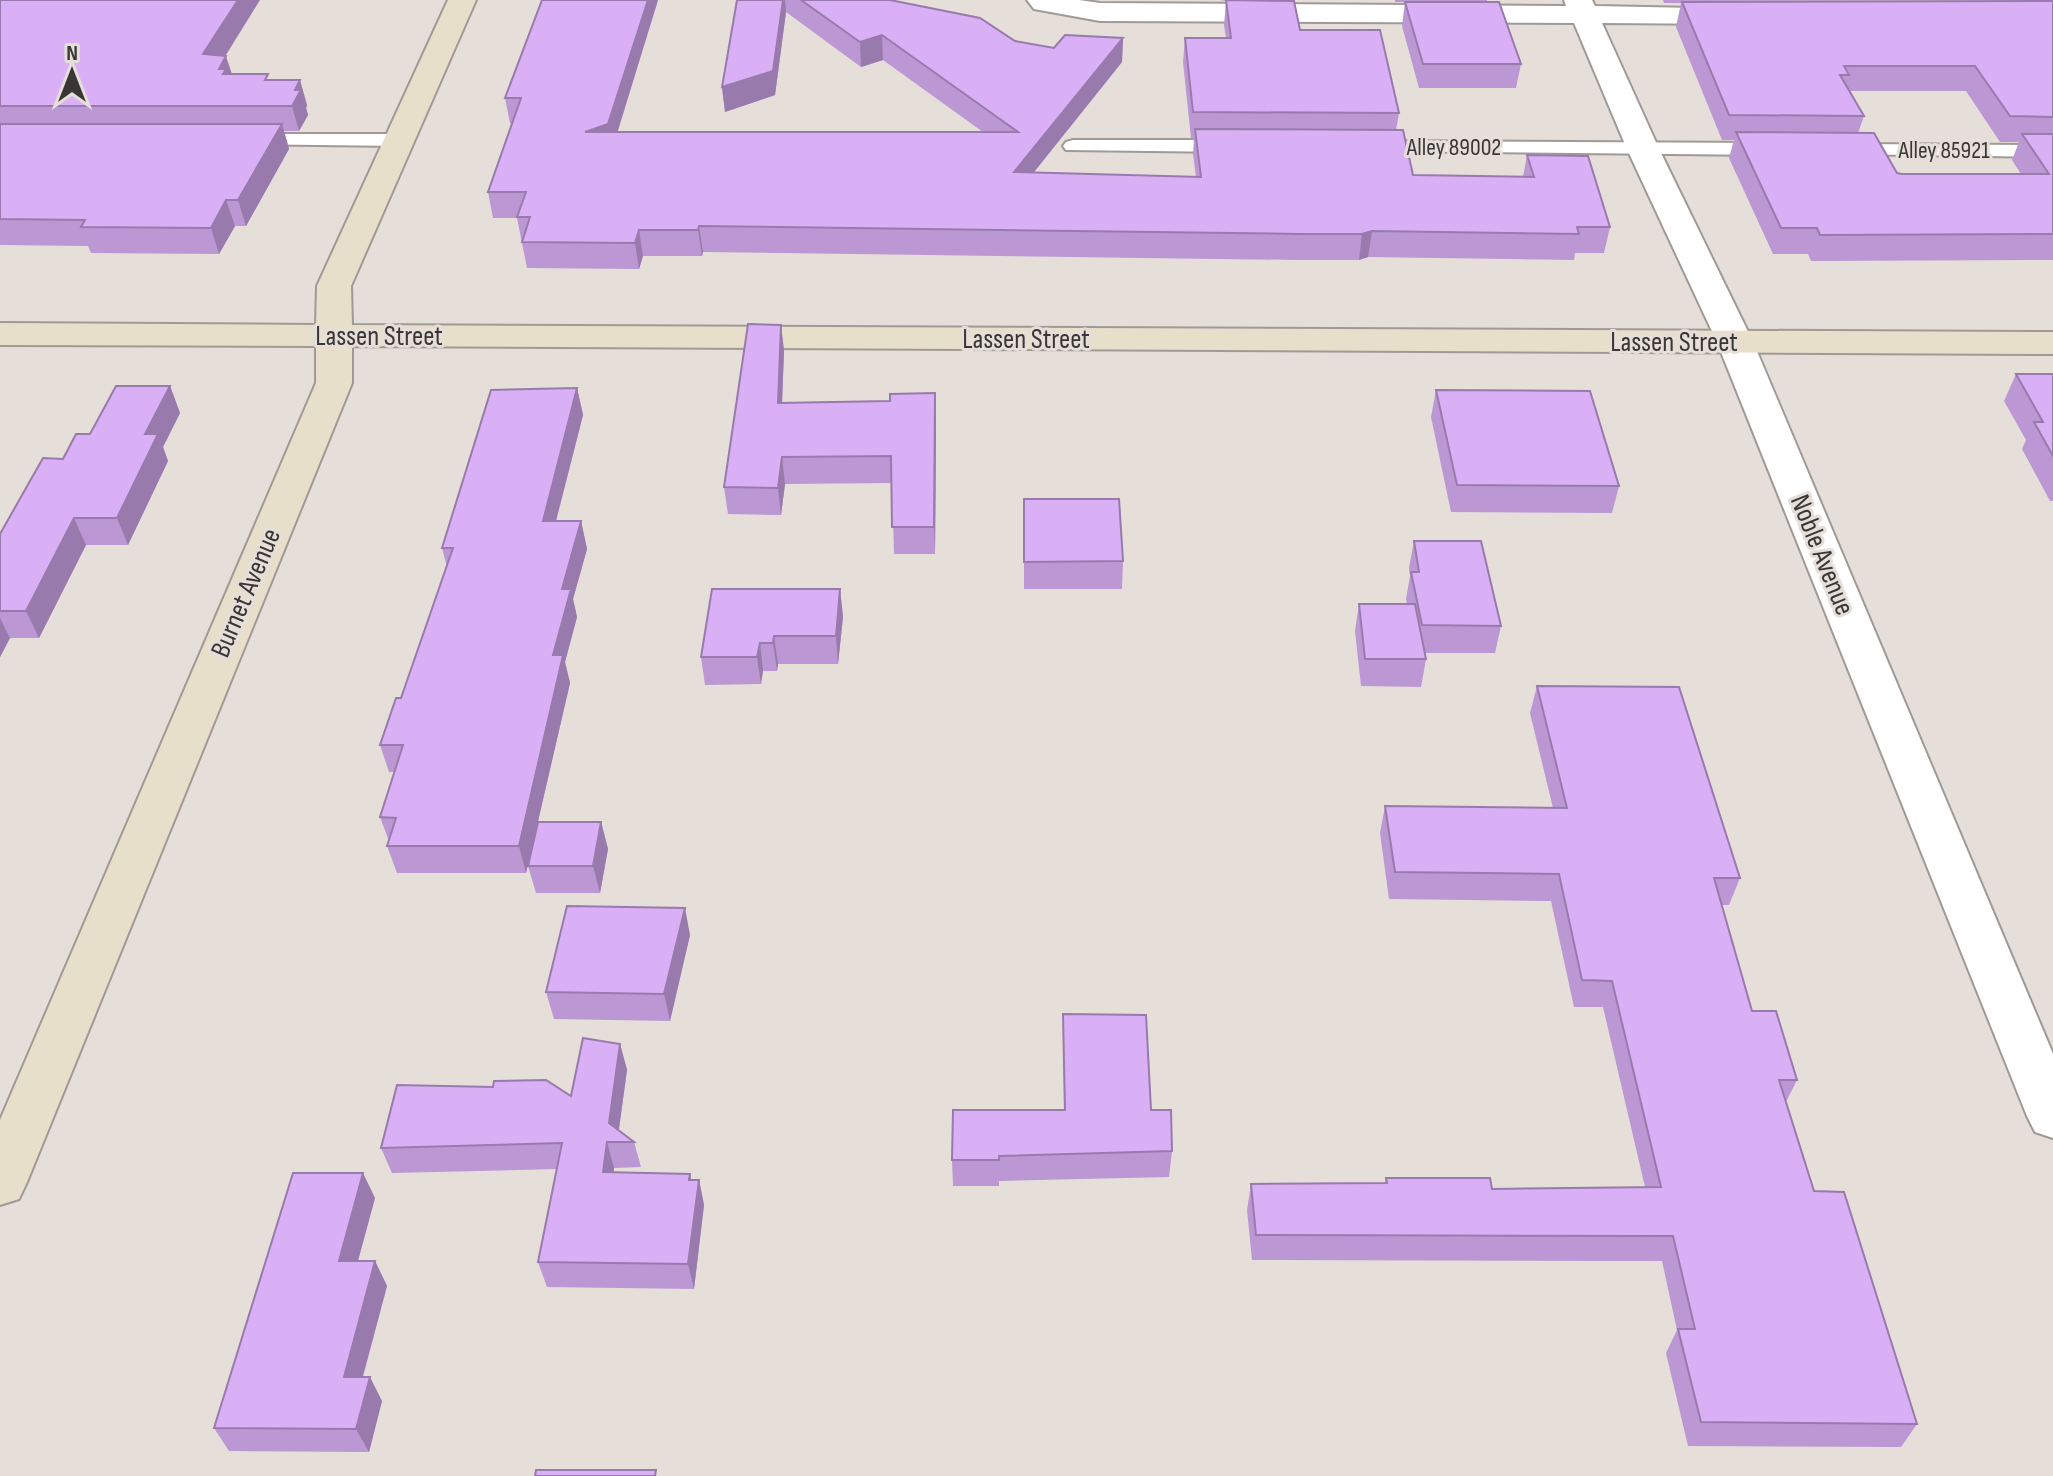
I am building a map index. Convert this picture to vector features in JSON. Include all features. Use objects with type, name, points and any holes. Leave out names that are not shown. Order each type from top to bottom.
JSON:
[{"type":"main road","name":"Burnet Avenue","points":[[0,1182],[334,383],[334,286],[462,0]]},
{"type":"main road","name":"Lassen Street","points":[[0,334],[2053,343]]},
{"type":"street","points":[[1042,2],[1100,12],[1581,8],[1756,14]]},
{"type":"street","name":"Noble Avenue","points":[[1581,8],[1643,149],[1735,342],[2053,1116]]},
{"type":"lane","points":[[221,140],[400,140]]},
{"type":"lane","points":[[1073,146],[1245,146]]},
{"type":"lane","name":"Alley 89002","points":[[1355,147],[1643,149]]},
{"type":"lane","points":[[1643,149],[1789,149]]},
{"type":"lane","name":"Alley 85921","points":[[1820,149],[2053,151]]},
{"type":"building","points":[[0,0],[238,0],[203,54],[226,56],[219,69],[226,69],[223,74],[268,74],[265,80],[300,80],[295,90],[301,90],[292,106],[0,106]]},
{"type":"building","points":[[542,0],[648,0],[608,124],[585,132],[1018,132],[882,35],[860,42],[801,0],[890,0],[980,18],[1015,41],[1054,48],[1065,35],[1123,38],[1014,172],[1201,177],[1195,129],[1403,130],[1413,175],[1534,177],[1527,155],[1588,156],[1610,227],[1577,227],[1579,234],[1372,231],[1362,234],[1302,234],[699,226],[698,230],[639,230],[635,243],[522,242],[530,217],[517,217],[526,192],[488,192],[521,98],[505,98]]},
{"type":"building","points":[[737,0],[783,0],[773,71],[722,87]]},
{"type":"building","points":[[1226,0],[1294,1],[1300,30],[1380,30],[1399,113],[1193,112],[1185,38],[1231,38]]},
{"type":"building","points":[[2053,1],[2053,117],[2010,116],[1975,66],[1844,66],[1849,75],[1840,75],[1864,116],[1729,115],[1682,2]]},
{"type":"building","points":[[1405,2],[1499,2],[1521,64],[1423,64]]},
{"type":"building","points":[[0,124],[282,124],[238,200],[226,200],[211,228],[81,227],[85,220],[0,219]]},
{"type":"building","points":[[1736,132],[1874,133],[1897,173],[1902,174],[2049,174],[2022,134],[2053,134],[2053,234],[1820,235],[1817,228],[1781,228]]},
{"type":"building","points":[[748,324],[781,325],[778,403],[890,401],[890,394],[935,393],[934,527],[892,527],[891,456],[782,457],[778,488],[724,487]]},
{"type":"building","points":[[2016,374],[2053,374],[2053,456],[2034,422],[2043,422]]},
{"type":"building","points":[[116,386],[170,386],[145,434],[158,434],[117,518],[74,518],[26,611],[0,611],[0,534],[43,458],[63,459],[76,434],[90,434]]},
{"type":"building","points":[[577,388],[543,521],[581,521],[562,589],[571,589],[553,655],[563,655],[519,846],[387,846],[396,818],[380,817],[403,745],[380,745],[396,698],[401,698],[453,548],[442,548],[491,390]]},
{"type":"building","points":[[1436,390],[1590,391],[1619,486],[1457,485]]},
{"type":"building","points":[[1024,499],[1119,499],[1123,561],[1024,562]]},
{"type":"building","points":[[1414,541],[1481,541],[1501,626],[1422,625],[1411,572],[1419,572]]},
{"type":"building","points":[[712,589],[840,589],[836,636],[774,636],[773,643],[760,643],[757,657],[701,657]]},
{"type":"building","points":[[1359,604],[1415,604],[1426,659],[1365,659]]},
{"type":"building","points":[[1537,686],[1679,687],[1740,878],[1714,878],[1752,1011],[1776,1011],[1797,1080],[1779,1080],[1814,1191],[1844,1192],[1917,1424],[1701,1422],[1678,1329],[1695,1329],[1673,1236],[1256,1235],[1251,1184],[1387,1183],[1386,1178],[1490,1178],[1492,1189],[1661,1187],[1612,981],[1582,980],[1559,874],[1395,872],[1385,806],[1567,808]]},
{"type":"building","points":[[538,822],[601,822],[593,866],[528,866]]},
{"type":"building","points":[[567,906],[685,908],[664,994],[546,992]]},
{"type":"building","points":[[1063,1014],[1146,1015],[1151,1110],[1171,1110],[1172,1151],[952,1160],[953,1110],[1065,1110]]},
{"type":"building","points":[[583,1038],[620,1044],[609,1123],[634,1142],[607,1142],[603,1172],[690,1174],[689,1180],[699,1180],[688,1264],[538,1262],[562,1143],[381,1148],[397,1085],[493,1087],[494,1081],[546,1080],[571,1096]]},
{"type":"building","points":[[293,1173],[363,1173],[339,1261],[375,1261],[344,1377],[370,1377],[356,1429],[214,1428]]},
{"type":"building","points":[[536,1470],[656,1470],[655,1476],[535,1476]]}]
